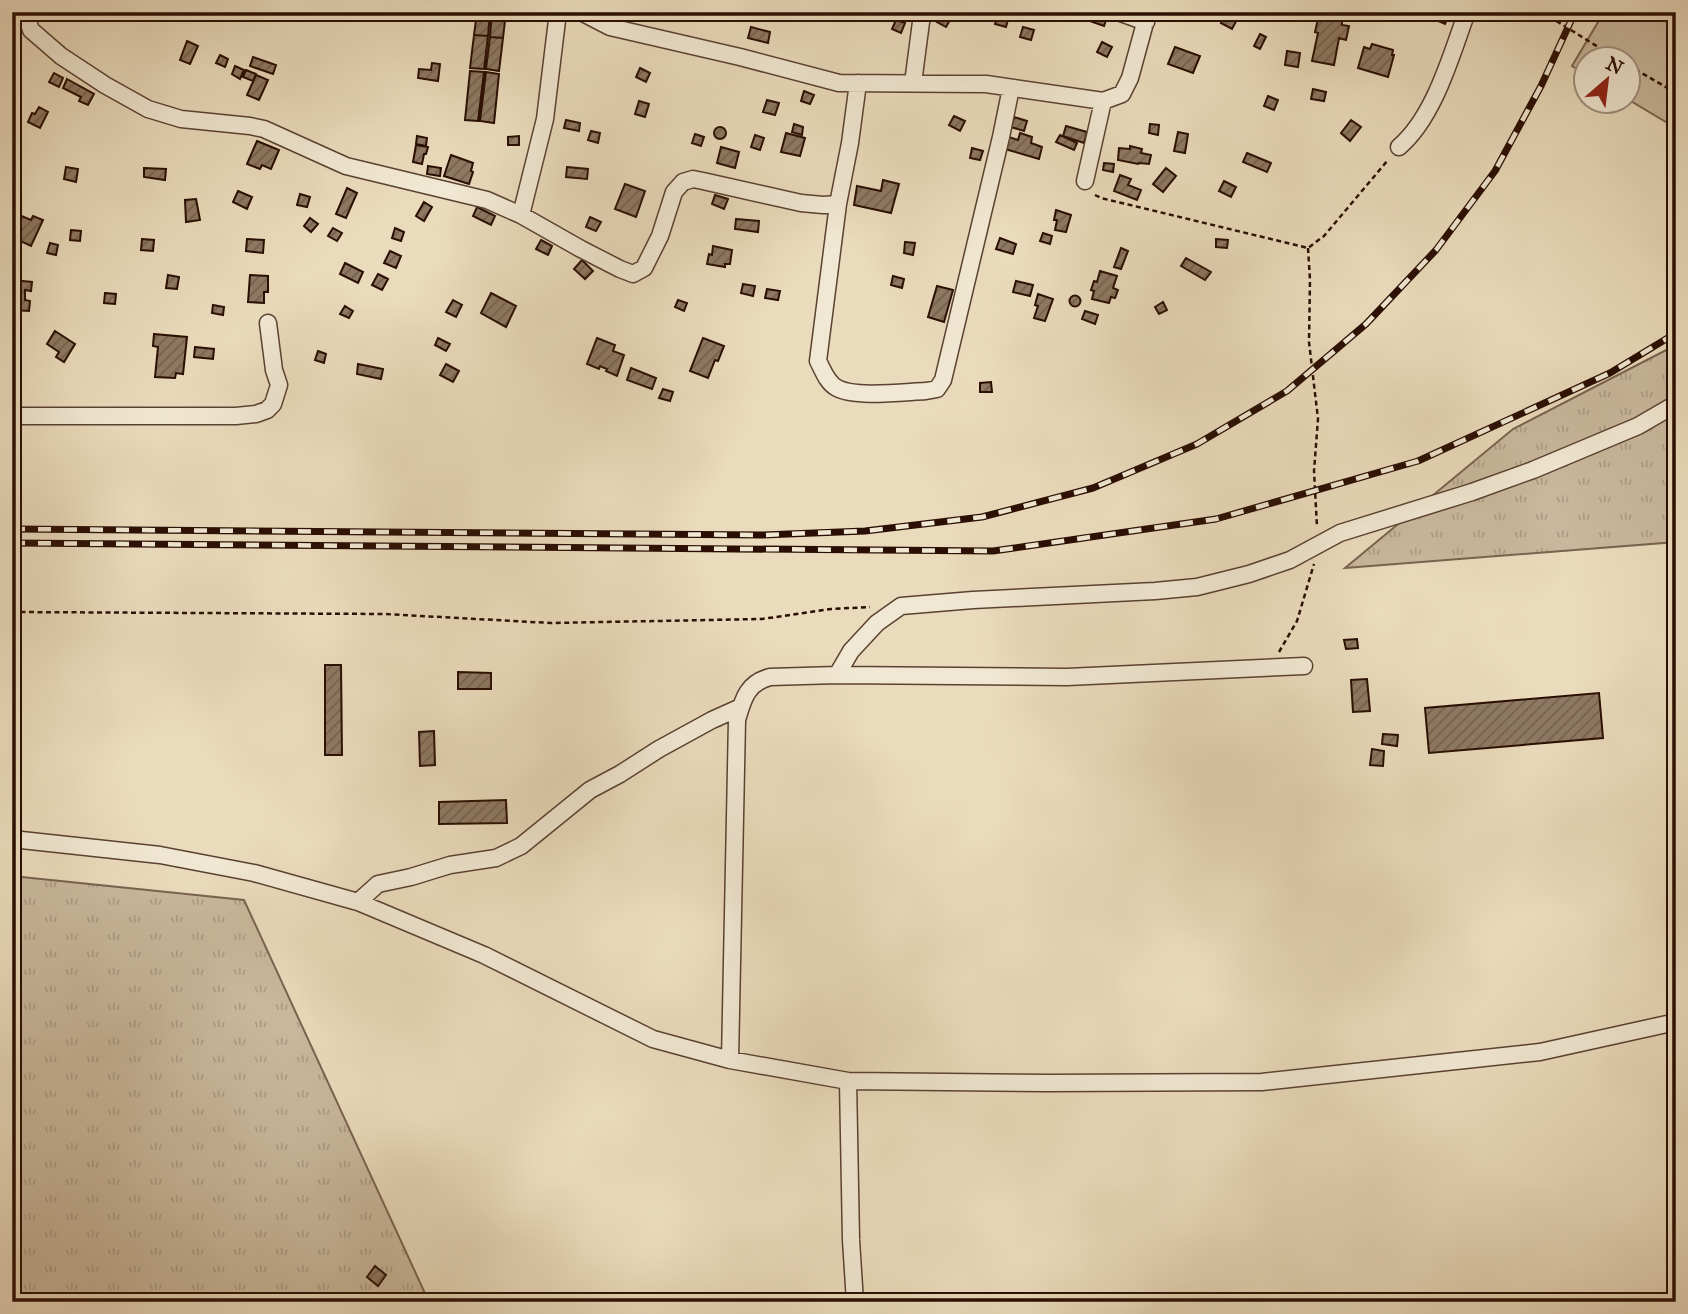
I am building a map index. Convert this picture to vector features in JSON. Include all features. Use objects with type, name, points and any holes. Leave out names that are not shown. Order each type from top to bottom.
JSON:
[{"type":"street","points":[[29,12],[27,21],[31,30],[61,56],[148,109],[181,119],[264,129],[346,166],[487,200],[521,215],[620,270],[634,274],[644,268],[660,236],[674,192],[683,182],[693,179],[801,203],[838,204]]},
{"type":"street","points":[[79,12],[86,12]]},
{"type":"street","points":[[521,215],[545,119],[558,12]]},
{"type":"street","points":[[581,12],[610,27],[839,83],[986,84],[1103,101],[1122,94],[1130,78],[1147,17],[1118,12]]},
{"type":"street","points":[[913,83],[920,22],[924,12]]},
{"type":"street","points":[[1399,146],[1418,129],[1434,98],[1467,12]]},
{"type":"street","points":[[858,83],[838,204],[818,361],[835,388],[855,394],[926,391],[937,389],[943,380],[1011,88]]},
{"type":"street","points":[[1085,181],[1103,101]]},
{"type":"street","points":[[12,416],[256,414],[267,410],[273,404],[279,385],[274,370],[268,323]]},
{"type":"street","points":[[837,675],[851,651],[877,623],[901,606],[1155,591],[1197,587],[1249,574],[1290,560],[1340,533],[1533,470],[1638,426],[1676,404]]},
{"type":"street","points":[[730,1060],[737,720],[752,685],[759,680],[770,677],[837,675],[1067,677],[1304,666]]},
{"type":"street","points":[[358,902],[378,884],[450,865],[496,858],[522,846],[590,790],[659,749],[741,707]]},
{"type":"street","points":[[12,839],[160,855],[254,873],[358,902],[484,955],[653,1039],[730,1060],[848,1081],[1262,1082],[1540,1052],[1676,1022]]},
{"type":"street","points":[[848,1081],[855,1302]]},
{"type":"path","points":[[1542,12],[1597,46]]},
{"type":"path","points":[[1642,73],[1676,93]]},
{"type":"path","points":[[1308,248],[1324,236],[1399,146]]},
{"type":"path","points":[[1085,181],[1088,191],[1101,198],[1308,248]]},
{"type":"path","points":[[1267,668],[1297,621],[1320,544],[1316,522],[1314,471],[1318,419],[1309,342],[1308,248]]},
{"type":"path","points":[[12,612],[384,614],[551,623],[762,619],[831,609],[901,606]]},
{"type":"green space","points":[[1604,12],[1676,12],[1676,128],[1642,108],[1642,46],[1584,46]]},
{"type":"green space","points":[[1676,345],[1676,542],[1345,568],[1513,429]]},
{"type":"green space","points":[[12,876],[244,900],[429,1302],[12,1302]]},
{"type":"building","points":[[477,12],[490,12],[488,36],[474,35]]},
{"type":"building","points":[[492,12],[506,12],[503,38],[490,37]]},
{"type":"building","points":[[942,12],[953,15],[946,27],[937,22]]},
{"type":"building","points":[[998,12],[1010,12],[1006,27],[995,24]]},
{"type":"building","points":[[1083,12],[1094,12],[1107,17],[1104,26],[1081,18]]},
{"type":"building","points":[[1227,12],[1241,12],[1232,29],[1221,23]]},
{"type":"building","points":[[1431,12],[1450,12],[1445,24],[1429,17]]},
{"type":"building","points":[[1321,16],[1342,20],[1342,25],[1349,26],[1346,40],[1339,38],[1334,65],[1312,61],[1318,33],[1315,32]]},
{"type":"building","points":[[896,20],[905,23],[901,33],[892,29]]},
{"type":"building","points":[[751,27],[770,32],[768,43],[748,38]]},
{"type":"building","points":[[1023,27],[1034,30],[1031,40],[1020,37]]},
{"type":"building","points":[[1260,34],[1266,37],[1260,49],[1254,46]]},
{"type":"building","points":[[474,35],[488,36],[484,69],[470,68]]},
{"type":"building","points":[[490,37],[503,38],[499,71],[486,69]]},
{"type":"building","points":[[187,41],[198,46],[190,64],[180,60]]},
{"type":"building","points":[[1102,42],[1112,47],[1107,57],[1097,52]]},
{"type":"building","points":[[1372,44],[1393,50],[1388,77],[1358,68],[1364,47],[1370,49]]},
{"type":"building","points":[[1175,47],[1200,56],[1193,73],[1168,64]]},
{"type":"building","points":[[1287,51],[1300,53],[1298,67],[1285,65]]},
{"type":"building","points":[[220,55],[228,59],[225,67],[216,63]]},
{"type":"building","points":[[253,57],[276,65],[273,74],[250,66]]},
{"type":"building","points":[[432,63],[440,64],[438,81],[418,78],[419,69],[431,70]]},
{"type":"building","points":[[235,66],[244,70],[240,79],[232,74]]},
{"type":"building","points":[[640,68],[650,73],[646,82],[636,77]]},
{"type":"building","points":[[246,70],[256,74],[253,81],[243,77]]},
{"type":"building","points":[[470,71],[484,72],[478,121],[465,120]]},
{"type":"building","points":[[486,72],[499,74],[494,123],[480,121]]},
{"type":"building","points":[[54,73],[63,78],[59,87],[49,82]]},
{"type":"building","points":[[256,75],[268,80],[259,100],[247,95]]},
{"type":"building","points":[[67,79],[94,94],[88,105],[79,101],[81,97],[63,88]]},
{"type":"building","points":[[1313,89],[1326,92],[1324,101],[1311,99]]},
{"type":"building","points":[[804,91],[814,95],[810,104],[801,101]]},
{"type":"building","points":[[1268,96],[1278,100],[1274,110],[1264,106]]},
{"type":"building","points":[[767,100],[779,103],[775,115],[763,112]]},
{"type":"building","points":[[639,101],[649,104],[645,117],[635,114]]},
{"type":"building","points":[[39,107],[48,112],[40,128],[28,122]]},
{"type":"building","points":[[954,116],[965,121],[960,131],[949,125]]},
{"type":"building","points":[[1014,117],[1027,121],[1024,131],[1011,127],[1012,124],[1006,122],[1007,119],[1013,121]]},
{"type":"building","points":[[566,120],[580,123],[579,131],[564,128]]},
{"type":"building","points":[[1351,120],[1361,127],[1350,141],[1341,133]]},
{"type":"building","points":[[794,124],[803,127],[802,135],[792,132]]},
{"type":"building","points":[[1150,124],[1159,125],[1158,135],[1149,133]]},
{"type":"building","points":[[1066,126],[1087,132],[1084,143],[1063,136]]},
{"type":"building","points":[[720,127],[726,133],[720,139],[714,133]]},
{"type":"building","points":[[591,131],[600,133],[598,143],[588,140]]},
{"type":"building","points":[[1178,132],[1188,134],[1185,153],[1174,151]]},
{"type":"building","points":[[786,133],[805,138],[800,156],[781,152]]},
{"type":"building","points":[[1020,133],[1032,137],[1031,143],[1042,147],[1039,159],[1005,149],[1009,137],[1018,140]]},
{"type":"building","points":[[695,134],[704,137],[701,146],[692,143]]},
{"type":"building","points":[[755,135],[764,138],[760,150],[751,147]]},
{"type":"building","points":[[1060,135],[1077,143],[1074,150],[1056,142]]},
{"type":"building","points":[[417,136],[427,138],[426,146],[416,144]]},
{"type":"building","points":[[519,136],[519,145],[508,145],[508,137]]},
{"type":"building","points":[[257,141],[279,150],[271,169],[262,165],[260,169],[247,164]]},
{"type":"building","points":[[416,145],[428,147],[422,164],[413,162]]},
{"type":"building","points":[[1130,146],[1142,149],[1141,153],[1151,155],[1149,164],[1118,160],[1119,148],[1130,149]]},
{"type":"building","points":[[721,147],[739,152],[735,168],[717,163]]},
{"type":"building","points":[[972,148],[983,151],[980,160],[970,158]]},
{"type":"building","points":[[1247,153],[1271,163],[1267,172],[1243,162]]},
{"type":"building","points":[[451,155],[473,163],[469,184],[444,176]]},
{"type":"building","points":[[1104,163],[1114,164],[1113,172],[1103,170]]},
{"type":"building","points":[[428,166],[441,168],[440,176],[427,174]]},
{"type":"building","points":[[66,167],[78,169],[76,182],[64,179]]},
{"type":"building","points":[[567,167],[588,169],[587,179],[566,177]]},
{"type":"building","points":[[144,168],[166,169],[165,180],[144,177]]},
{"type":"building","points":[[1166,168],[1176,176],[1163,192],[1153,184]]},
{"type":"building","points":[[1120,175],[1131,179],[1128,185],[1141,190],[1137,200],[1114,191]]},
{"type":"building","points":[[883,180],[899,184],[891,213],[854,205],[857,186],[881,191]]},
{"type":"building","points":[[1224,181],[1236,187],[1231,197],[1219,191]]},
{"type":"building","points":[[625,184],[645,191],[636,217],[615,209]]},
{"type":"building","points":[[347,188],[357,193],[346,218],[336,214]]},
{"type":"building","points":[[238,191],[252,197],[247,209],[233,202]]},
{"type":"building","points":[[300,194],[310,197],[307,207],[297,205]]},
{"type":"building","points":[[715,195],[728,199],[724,209],[712,204]]},
{"type":"building","points":[[196,199],[200,220],[186,222],[185,200]]},
{"type":"building","points":[[424,202],[432,207],[424,221],[416,216]]},
{"type":"building","points":[[477,207],[495,216],[491,225],[473,216]]},
{"type":"building","points":[[1056,210],[1071,215],[1066,232],[1055,230]]},
{"type":"building","points":[[14,213],[31,220],[33,216],[43,220],[31,246],[12,237]]},
{"type":"building","points":[[590,217],[601,222],[596,231],[586,227]]},
{"type":"building","points":[[310,218],[318,224],[311,232],[304,226]]},
{"type":"building","points":[[736,219],[759,221],[758,232],[735,229]]},
{"type":"building","points":[[333,228],[342,233],[337,241],[328,236]]},
{"type":"building","points":[[395,228],[404,232],[401,241],[392,238]]},
{"type":"building","points":[[71,230],[81,231],[80,241],[70,240]]},
{"type":"building","points":[[1043,233],[1052,236],[1050,244],[1040,241]]},
{"type":"building","points":[[1000,238],[1016,244],[1013,254],[996,249]]},
{"type":"building","points":[[142,239],[154,240],[153,251],[141,250]]},
{"type":"building","points":[[247,239],[264,240],[263,253],[246,251]]},
{"type":"building","points":[[1216,239],[1228,240],[1227,248],[1216,247]]},
{"type":"building","points":[[541,240],[552,246],[548,255],[536,249]]},
{"type":"building","points":[[905,242],[915,243],[913,255],[904,253]]},
{"type":"building","points":[[50,243],[58,245],[56,255],[47,253]]},
{"type":"building","points":[[713,246],[732,250],[730,264],[725,264],[725,267],[707,264]]},
{"type":"building","points":[[1121,248],[1128,251],[1121,269],[1114,267]]},
{"type":"building","points":[[390,251],[401,256],[396,268],[384,263]]},
{"type":"building","points":[[1186,258],[1211,272],[1205,280],[1181,266]]},
{"type":"building","points":[[582,260],[593,271],[585,279],[574,269]]},
{"type":"building","points":[[345,263],[363,272],[358,283],[340,274]]},
{"type":"building","points":[[1100,271],[1117,276],[1113,288],[1118,290],[1109,303],[1092,299],[1094,291],[1091,290]]},
{"type":"building","points":[[378,274],[388,279],[382,290],[372,285]]},
{"type":"building","points":[[168,275],[179,277],[177,289],[166,288]]},
{"type":"building","points":[[250,275],[268,276],[268,292],[264,292],[264,303],[248,302]]},
{"type":"building","points":[[893,276],[904,279],[902,288],[891,285]]},
{"type":"building","points":[[12,280],[32,282],[31,291],[25,290],[25,300],[30,301],[29,311],[12,310]]},
{"type":"building","points":[[1016,281],[1033,285],[1030,296],[1013,292]]},
{"type":"building","points":[[743,284],[755,286],[753,296],[741,293]]},
{"type":"building","points":[[937,286],[953,290],[944,322],[928,317]]},
{"type":"building","points":[[767,289],[780,291],[778,300],[765,298]]},
{"type":"building","points":[[105,293],[116,294],[115,304],[104,303]]},
{"type":"building","points":[[491,293],[516,306],[506,327],[481,313]]},
{"type":"building","points":[[1038,294],[1053,299],[1045,321],[1034,318]]},
{"type":"building","points":[[1075,295],[1081,301],[1075,307],[1069,301]]},
{"type":"building","points":[[453,300],[462,305],[456,317],[446,312]]},
{"type":"building","points":[[678,300],[687,303],[684,311],[675,307]]},
{"type":"building","points":[[1163,302],[1167,310],[1159,314],[1155,307]]},
{"type":"building","points":[[213,305],[224,307],[223,315],[212,313]]},
{"type":"building","points":[[345,306],[353,311],[349,318],[340,314]]},
{"type":"building","points":[[1085,311],[1098,315],[1095,324],[1082,319]]},
{"type":"building","points":[[55,331],[75,344],[64,362],[56,357],[59,352],[47,344]]},
{"type":"building","points":[[154,334],[187,337],[183,374],[176,373],[175,378],[155,377],[158,347],[153,346]]},
{"type":"building","points":[[438,338],[450,344],[446,351],[435,345]]},
{"type":"building","points":[[597,338],[615,345],[613,351],[624,355],[617,376],[600,366],[599,369],[587,364]]},
{"type":"building","points":[[703,338],[724,346],[708,378],[690,371]]},
{"type":"building","points":[[195,347],[214,349],[213,359],[194,357]]},
{"type":"building","points":[[318,351],[326,354],[324,363],[315,360]]},
{"type":"building","points":[[358,364],[383,369],[381,379],[357,374]]},
{"type":"building","points":[[446,364],[459,371],[453,382],[440,375]]},
{"type":"building","points":[[631,368],[656,378],[652,389],[627,380]]},
{"type":"building","points":[[991,382],[992,392],[980,392],[980,383]]},
{"type":"building","points":[[663,389],[673,392],[670,401],[659,398]]},
{"type":"building","points":[[1357,639],[1358,648],[1346,649],[1344,640]]},
{"type":"building","points":[[325,665],[341,665],[342,755],[325,755]]},
{"type":"building","points":[[458,672],[491,673],[491,689],[458,689]]},
{"type":"building","points":[[1367,679],[1370,711],[1353,712],[1351,680]]},
{"type":"building","points":[[1599,693],[1603,738],[1429,753],[1425,708]]},
{"type":"building","points":[[434,731],[435,765],[420,766],[419,732]]},
{"type":"building","points":[[1383,734],[1398,735],[1397,746],[1382,744]]},
{"type":"building","points":[[1372,749],[1384,751],[1383,766],[1370,765]]},
{"type":"building","points":[[506,800],[507,823],[439,824],[439,802]]},
{"type":"building","points":[[375,1266],[386,1275],[378,1286],[367,1277]]},
{"type":"railway","points":[[12,529],[763,535],[865,531],[982,517],[1093,488],[1197,444],[1287,391],[1366,324],[1436,250],[1495,171],[1541,86],[1575,12]]},
{"type":"railway","points":[[12,543],[993,551],[1216,519],[1418,461],[1610,373],[1676,333]]}]
